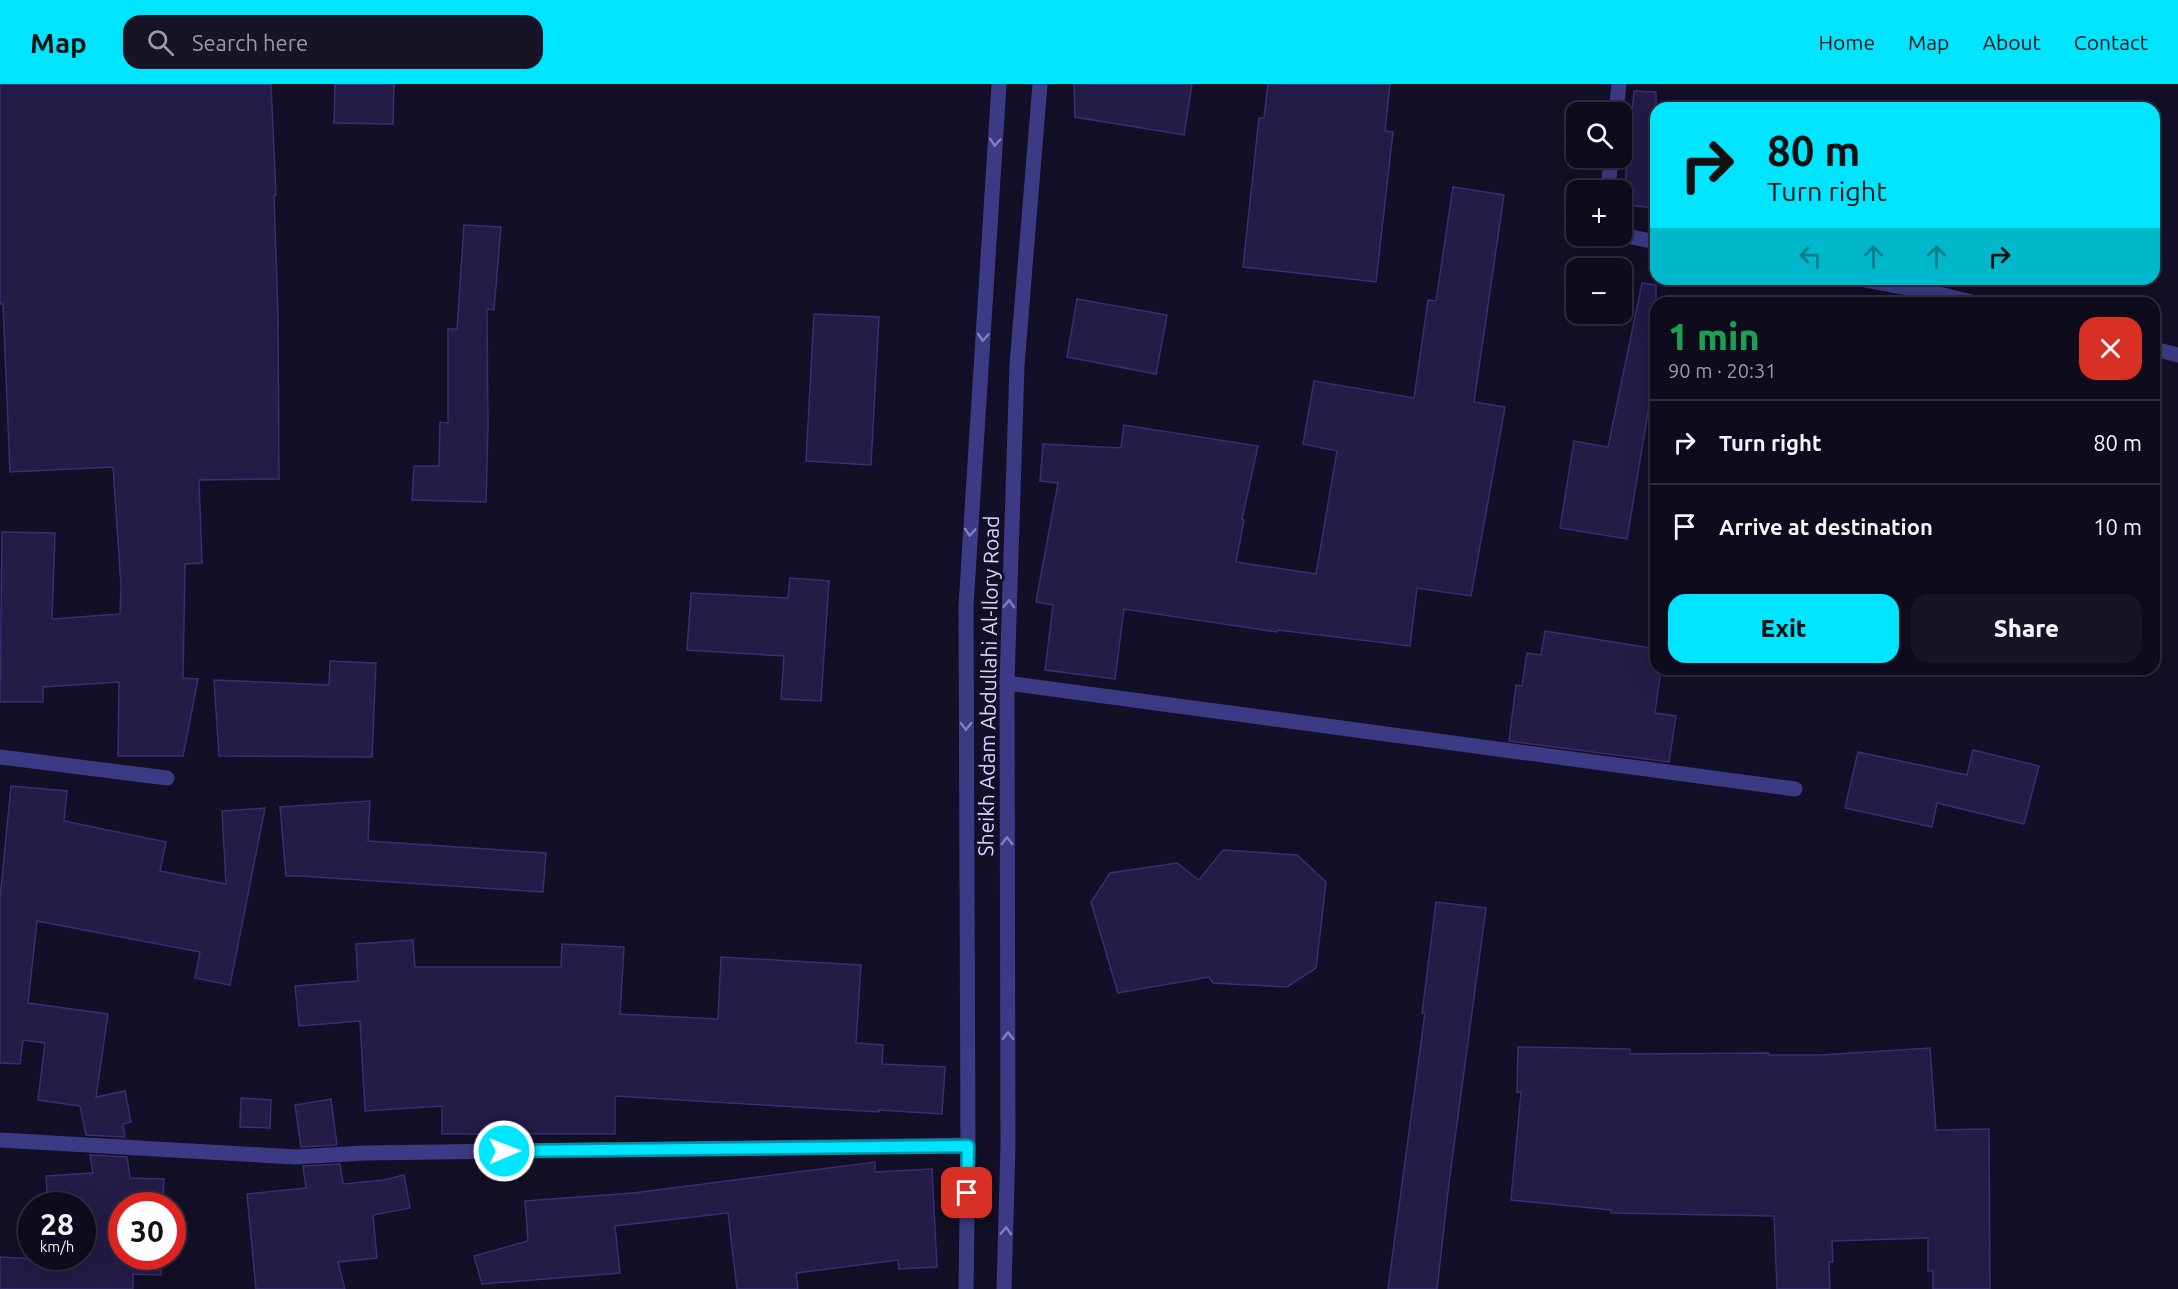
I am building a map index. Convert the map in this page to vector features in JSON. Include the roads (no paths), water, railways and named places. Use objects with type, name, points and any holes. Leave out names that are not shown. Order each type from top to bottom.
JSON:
[{"type":"street","name":"Sheikh Adam Abdullahi Al-Ilory Road","points":[[966,1289],[968,1146],[966,606],[999,84]]},
{"type":"street","name":"Sheikh Adam Abdullahi Al-Ilory Road","points":[[1004,1289],[1008,1145],[1007,683],[1017,365],[1040,84]]},
{"type":"street","points":[[1617,102],[1619,84]]},
{"type":"street","points":[[1632,237],[1650,241]]},
{"type":"street","points":[[1891,285],[1951,297]]},
{"type":"street","points":[[2160,350],[2178,355]]},
{"type":"street","points":[[1007,683],[1795,789]]},
{"type":"street","points":[[0,757],[167,778]]},
{"type":"street","points":[[0,1140],[295,1157],[364,1153],[968,1146]]}]
